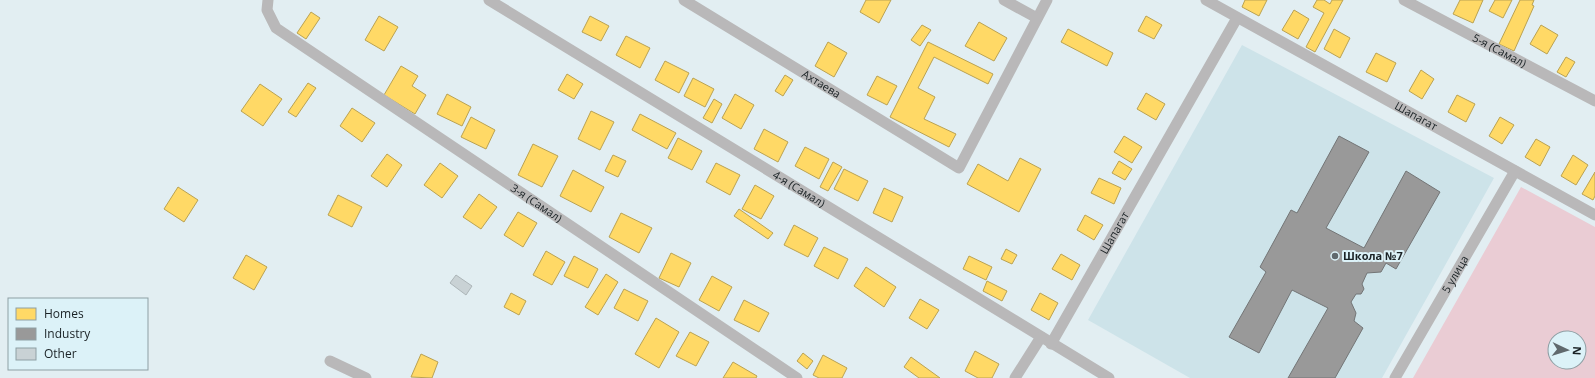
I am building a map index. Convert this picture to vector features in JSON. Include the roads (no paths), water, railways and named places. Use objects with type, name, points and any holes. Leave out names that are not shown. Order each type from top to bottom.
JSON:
[{"type":"street","name":"3-я (Самал)","points":[[268,0],[267,10],[276,28],[797,378]]},
{"type":"street","name":"4-я (Самал)","points":[[489,0],[1109,378]]},
{"type":"street","name":"Ахтаева","points":[[684,0],[959,168],[1037,18]]},
{"type":"street","points":[[1004,0],[1037,18],[1047,0]]},
{"type":"street","name":"Шапагат","points":[[1206,0],[1595,215]]},
{"type":"street","name":"5-я (Самал)","points":[[1404,0],[1595,101]]},
{"type":"street","name":"Шапагат","points":[[1051,344],[1237,18]]},
{"type":"street","name":"5 улица","points":[[1395,378],[1515,171]]},
{"type":"street","points":[[1015,378],[1041,337]]},
{"type":"street","points":[[330,361],[366,378]]},
{"type":"place","name":"Школа №7","points":[[1335,256]]}]
